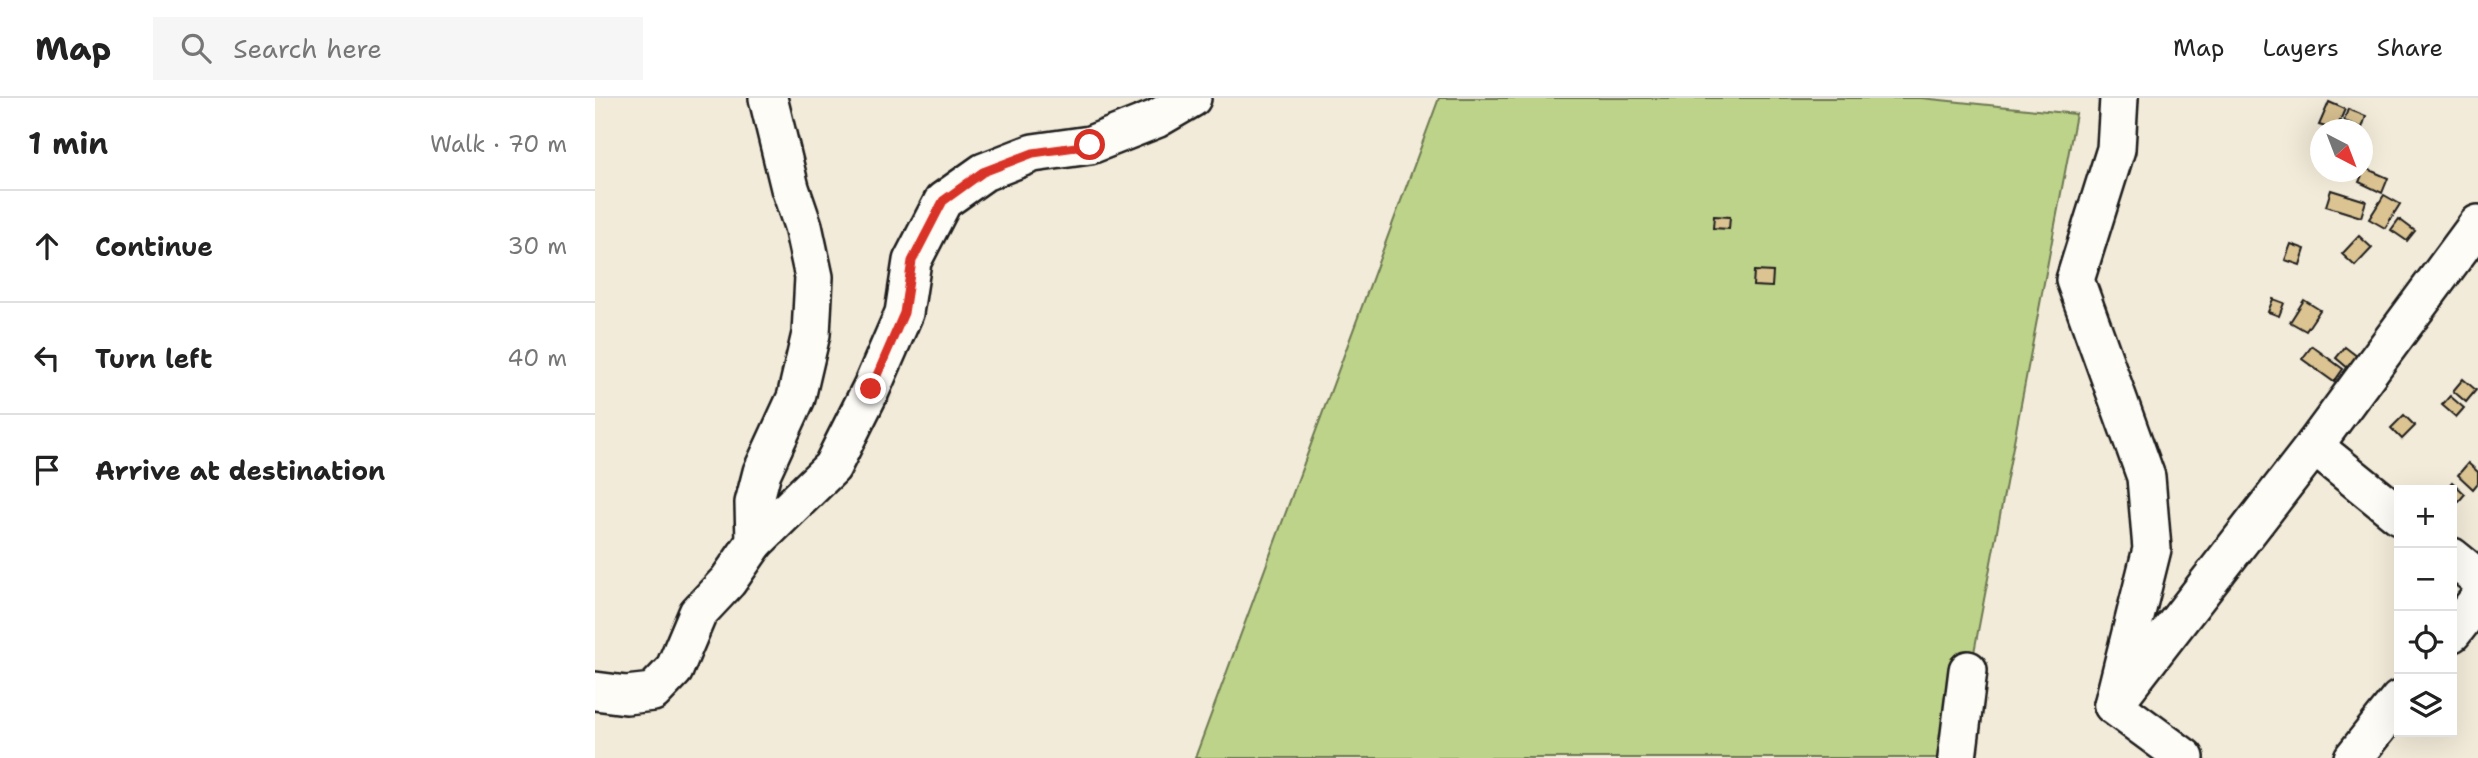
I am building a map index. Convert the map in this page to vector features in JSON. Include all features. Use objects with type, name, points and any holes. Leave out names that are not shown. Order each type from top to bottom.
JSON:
[{"type":"street","points":[[755,542],[754,503],[762,472],[796,398],[811,334],[814,277],[768,98]]},
{"type":"street","points":[[595,691],[626,695],[653,692],[674,670],[698,613],[728,581],[755,542],[832,467],[871,389],[904,313],[912,261],[943,201],[983,172],[1033,153],[1090,145],[1156,119],[1192,98]]},
{"type":"street","points":[[2113,705],[2152,549],[2146,477],[2075,280],[2116,149],[2119,98]]},
{"type":"street","points":[[2113,705],[2314,446],[2478,224]]},
{"type":"street","points":[[2314,446],[2394,511]]},
{"type":"street","points":[[2457,561],[2478,578]]},
{"type":"street","points":[[2457,627],[2478,600]]},
{"type":"street","points":[[1957,758],[1968,670]]},
{"type":"street","points":[[2113,705],[2185,758]]},
{"type":"street","points":[[2353,758],[2394,706]]},
{"type":"green space","points":[[1439,98],[1921,98],[2076,114],[1954,758],[1195,758]]},
{"type":"building","points":[[2329,102],[2345,109],[2341,119],[2322,119]]},
{"type":"building","points":[[2348,109],[2366,116],[2365,119],[2345,119]]},
{"type":"building","points":[[2373,171],[2388,178],[2382,193],[2359,182],[2373,182]]},
{"type":"building","points":[[2331,190],[2366,201],[2361,217],[2326,206]]},
{"type":"building","points":[[2384,195],[2400,204],[2385,228],[2369,219]]},
{"type":"building","points":[[1714,216],[1730,217],[1729,229],[1713,228]]},
{"type":"building","points":[[2399,219],[2415,231],[2407,241],[2391,230]]},
{"type":"building","points":[[2359,236],[2372,248],[2355,266],[2342,254]]},
{"type":"building","points":[[2291,244],[2305,249],[2300,265],[2285,260]]},
{"type":"building","points":[[1754,271],[1773,272],[1772,287],[1753,286]]},
{"type":"building","points":[[2273,299],[2284,303],[2279,316],[2268,312]]},
{"type":"building","points":[[2304,300],[2320,310],[2306,331],[2290,322]]},
{"type":"building","points":[[2312,346],[2343,369],[2334,382],[2302,359]]},
{"type":"building","points":[[2345,347],[2358,357],[2349,369],[2336,358]]},
{"type":"building","points":[[2463,379],[2476,390],[2466,402],[2453,391]]},
{"type":"building","points":[[2450,396],[2464,408],[2456,417],[2442,405]]},
{"type":"building","points":[[2404,415],[2415,426],[2402,439],[2391,428]]},
{"type":"building","points":[[2468,463],[2478,472],[2478,483],[2473,489],[2458,475]]},
{"type":"building","points":[[2457,487],[2465,494],[2457,503]]},
{"type":"route","points":[[871,389],[904,313],[912,261],[943,201],[983,172],[1033,153],[1090,145]]}]
